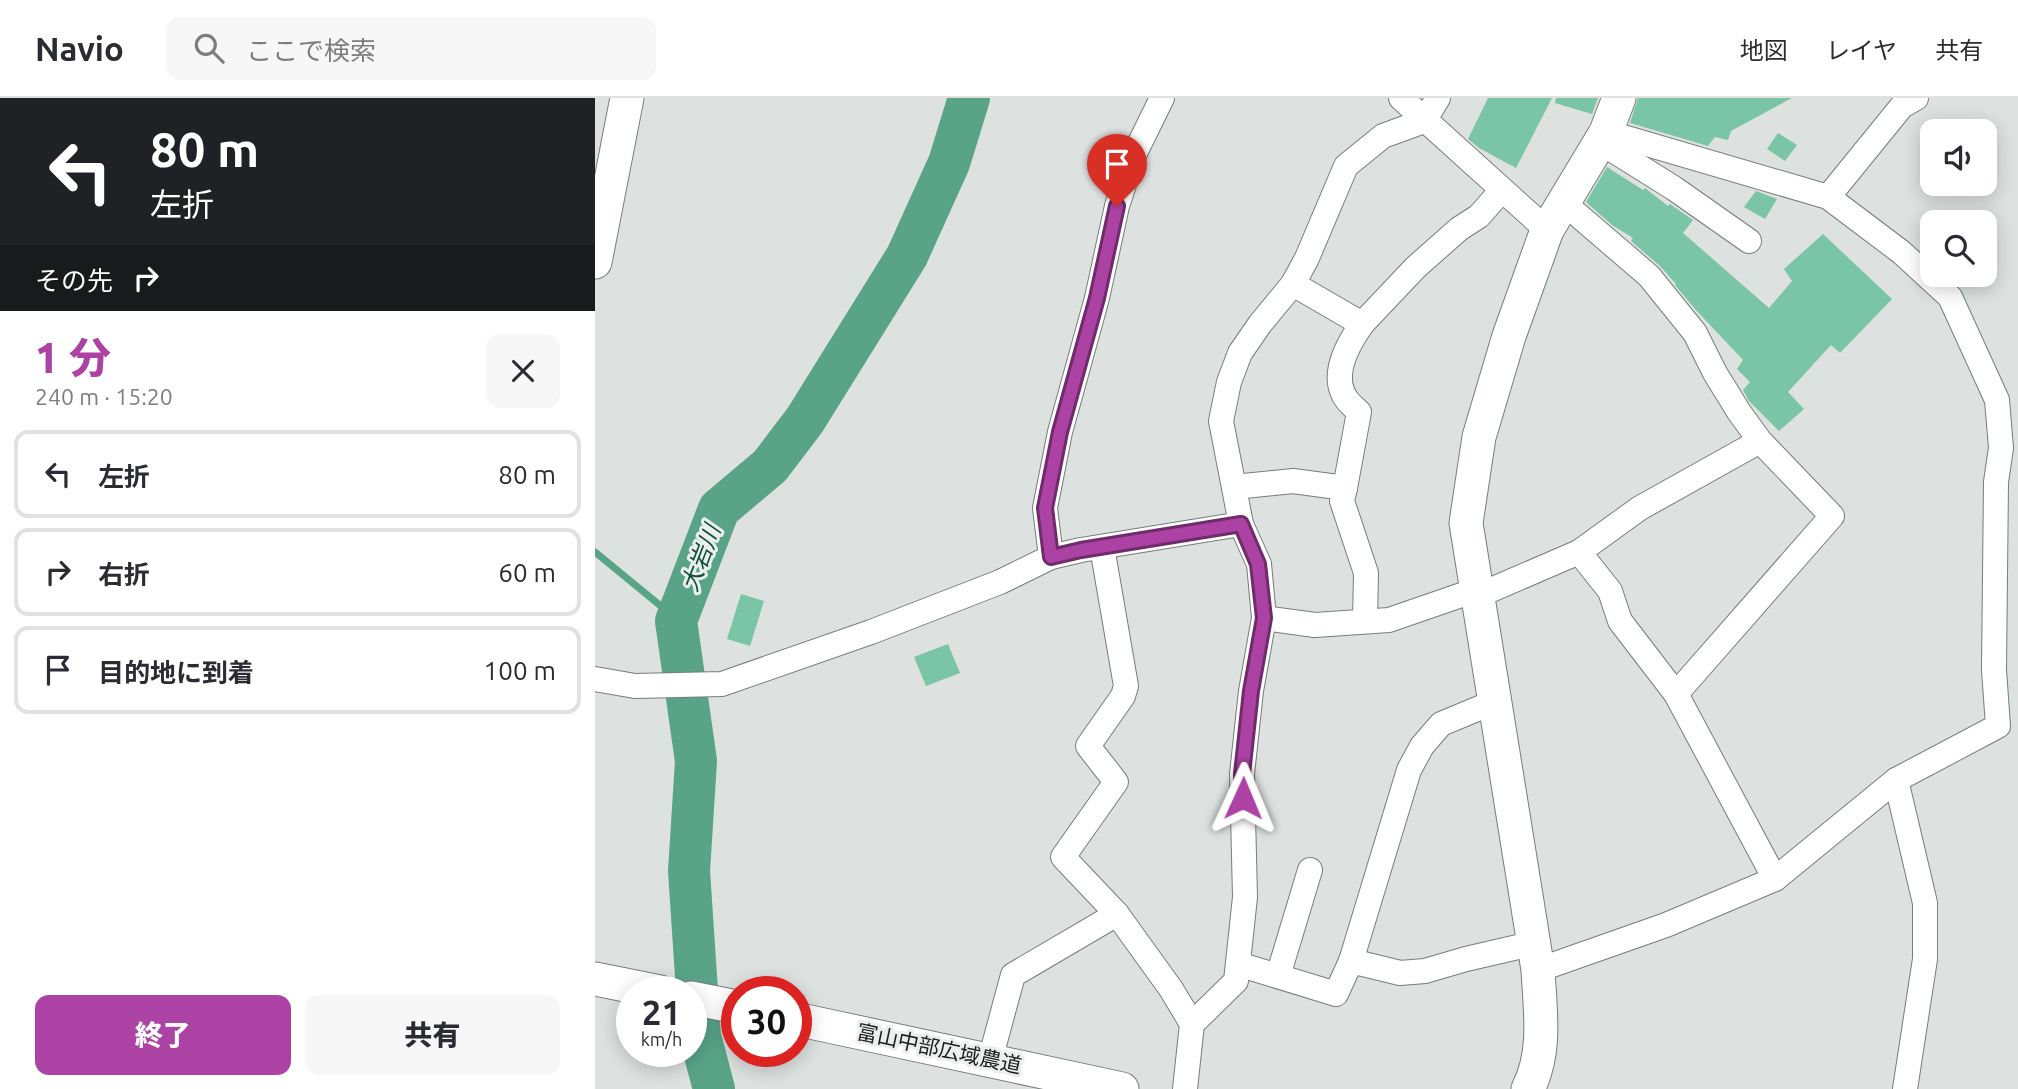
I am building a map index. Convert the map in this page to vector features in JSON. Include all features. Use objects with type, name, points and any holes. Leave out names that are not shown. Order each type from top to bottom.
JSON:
[{"type":"street","points":[[595,262],[627,98]]},
{"type":"street","points":[[1051,557],[1045,508],[1060,432],[1097,298],[1117,206],[1133,157],[1163,98]]},
{"type":"street","points":[[1401,98],[1502,190],[1555,216],[1649,276],[1695,333],[1721,383],[1760,441],[1832,516],[1676,694]]},
{"type":"street","points":[[1192,1024],[1236,981],[1245,897],[1242,774],[1251,691],[1264,618],[1258,564],[1241,524],[1221,421],[1229,382],[1240,353],[1293,284],[1307,258],[1346,166],[1383,136],[1424,121],[1438,98]]},
{"type":"street","points":[[1528,1089],[1536,1074],[1541,1043],[1537,957],[1466,523],[1479,437],[1509,336],[1555,216],[1603,137],[1619,98]]},
{"type":"street","points":[[1828,197],[1902,106],[1916,98]]},
{"type":"street","points":[[1351,961],[1400,974],[1425,971],[1466,959],[1537,957],[1666,925],[1775,879],[1896,780],[2008,730],[1994,670],[2007,479],[2001,449],[1997,400],[1950,297],[1901,252],[1828,197],[1603,137]]},
{"type":"street","points":[[1603,137],[1749,241]]},
{"type":"street","points":[[1365,621],[1366,573],[1342,501],[1359,412],[1346,399],[1339,382],[1339,369],[1362,324],[1416,268],[1459,229],[1479,216],[1502,190]]},
{"type":"street","points":[[1293,284],[1362,324]]},
{"type":"street","points":[[1264,618],[1315,625],[1389,620],[1476,593],[1579,552],[1640,508],[1760,441]]},
{"type":"street","points":[[1234,487],[1293,481],[1345,488]]},
{"type":"street","points":[[595,679],[635,686],[722,684],[884,627],[1000,582],[1051,557],[1241,524]]},
{"type":"street","points":[[1102,547],[1126,686],[1123,696],[1089,747],[1116,782],[1063,857],[1117,914],[1171,989],[1192,1024],[1185,1089]]},
{"type":"street","points":[[1579,552],[1610,591],[1620,621],[1676,694],[1775,879]]},
{"type":"street","points":[[1238,964],[1336,995],[1351,961],[1409,770],[1422,746],[1441,724],[1494,702]]},
{"type":"street","points":[[1896,780],[1925,903],[1925,959],[1905,1089]]},
{"type":"street","points":[[1278,976],[1310,870]]},
{"type":"street","points":[[990,1060],[1013,975],[1117,914]]},
{"type":"street","name":"富山中部広域農道","points":[[812,1021],[1122,1089]]},
{"type":"building","points":[[1488,98],[1552,98],[1516,168],[1468,139]]},
{"type":"building","points":[[1556,98],[1598,98],[1592,114],[1555,103]]},
{"type":"building","points":[[1638,98],[1792,98],[1731,131],[1728,140],[1715,137],[1708,146],[1630,123]]},
{"type":"building","points":[[1778,133],[1797,145],[1785,161],[1767,149]]},
{"type":"building","points":[[1607,167],[1693,220],[1683,233],[1769,308],[1792,281],[1784,269],[1823,234],[1892,299],[1840,353],[1831,345],[1788,392],[1804,409],[1779,431],[1749,401],[1743,390],[1750,382],[1737,369],[1743,360],[1695,309],[1660,266],[1631,241],[1633,238],[1612,225],[1586,202]]},
{"type":"building","points":[[1756,191],[1777,199],[1765,219],[1744,207]]},
{"type":"building","points":[[741,594],[764,601],[750,646],[727,639]]},
{"type":"building","points":[[948,644],[960,673],[926,686],[914,657]]},
{"type":"waterway","name":"大岩川","points":[[714,1089],[700,1036],[689,871],[696,761],[676,621],[719,509],[770,466],[805,420],[907,256],[949,163],[969,98]]},
{"type":"waterway","points":[[595,552],[676,621]]},
{"type":"route","points":[[1117,206],[1097,298],[1060,432],[1045,508],[1051,557],[1241,524],[1258,564],[1264,618],[1251,691],[1242,774],[1243,798]]}]
